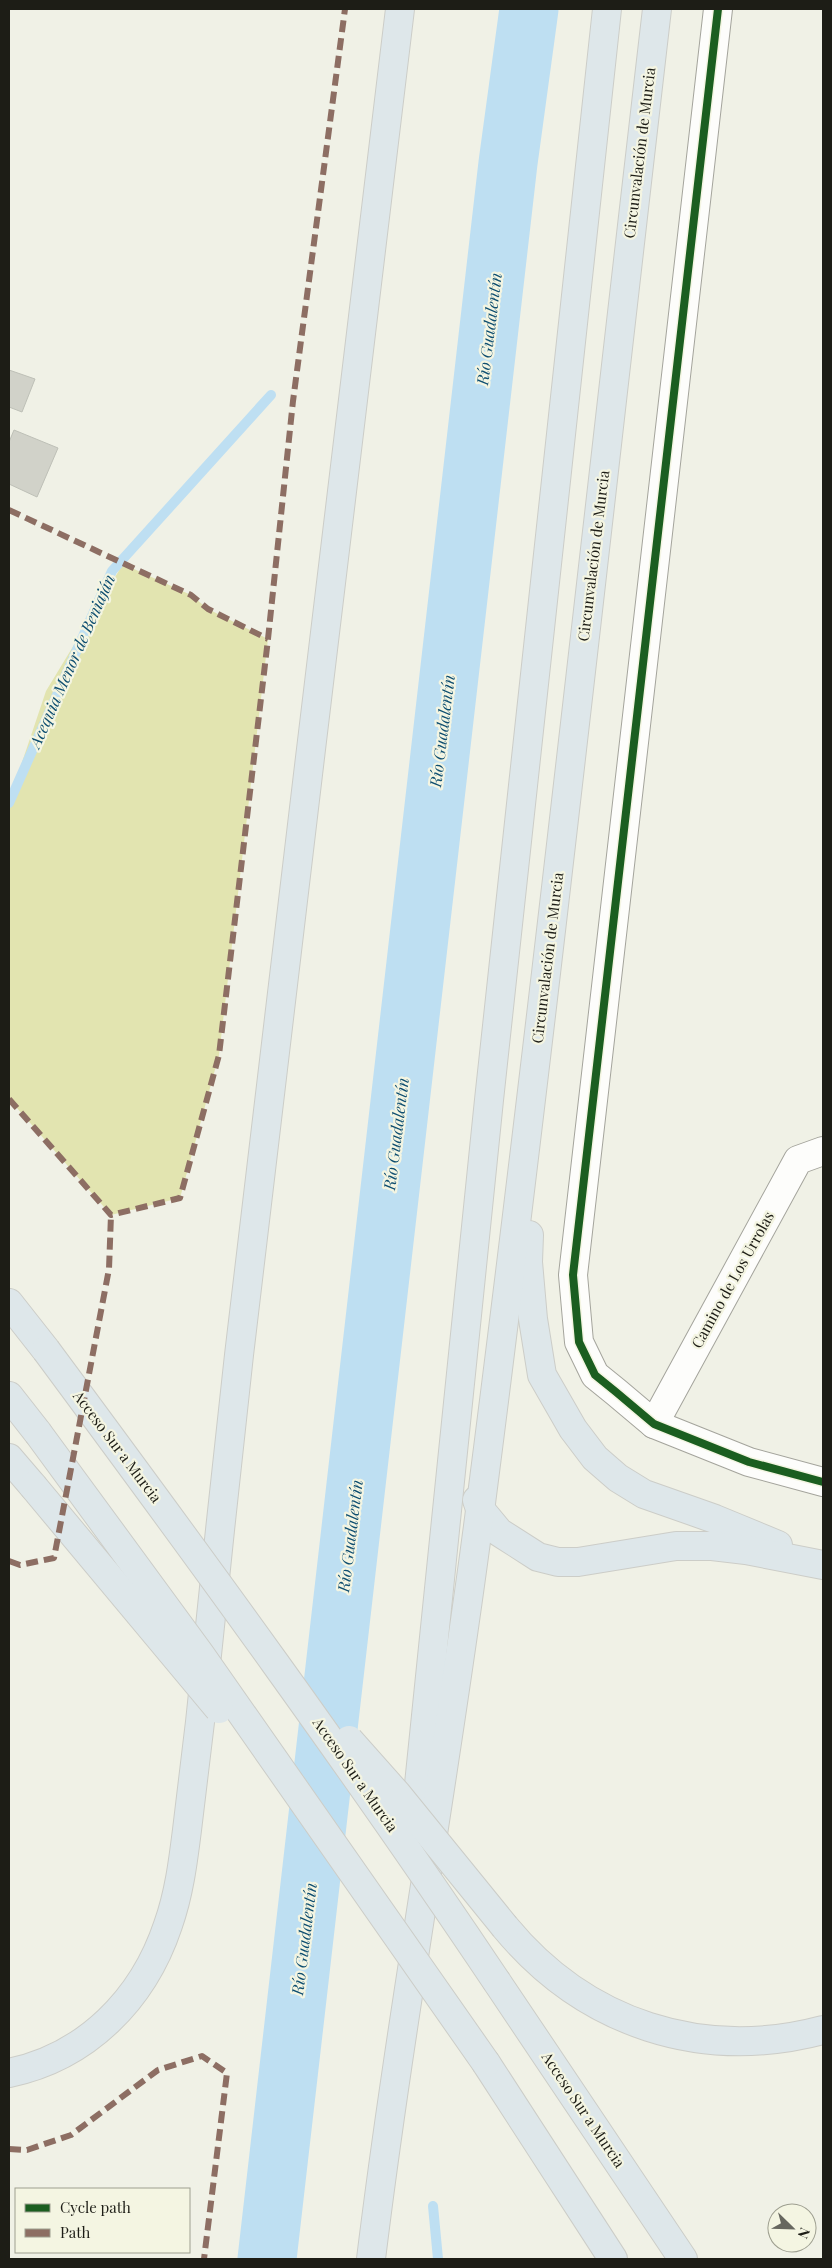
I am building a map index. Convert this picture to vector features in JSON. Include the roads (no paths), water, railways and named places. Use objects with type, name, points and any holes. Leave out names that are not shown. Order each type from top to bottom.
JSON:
[{"type":"highway","points":[[9,2073],[48,2062],[82,2044],[109,2021],[151,1965],[168,1928],[179,1886],[196,1760],[240,1351],[400,9]]},
{"type":"highway","points":[[371,2259],[386,2136],[419,1776],[489,1100],[607,9]]},
{"type":"highway","name":"Circunvalación de Murcia","points":[[531,1103],[657,9]]},
{"type":"highway","points":[[489,1100],[466,1460],[472,1489],[480,1509],[499,1532],[520,1548],[538,1557],[558,1562],[578,1562],[676,1546],[712,1546],[746,1550],[823,1565]]},
{"type":"highway","points":[[386,2136],[442,1779],[480,1509],[531,1103]]},
{"type":"highway","points":[[531,1103],[528,1262],[533,1319],[542,1375],[558,1407],[595,1458],[618,1478],[644,1494],[715,1519],[823,1565]]},
{"type":"highway","name":"Acceso Sur a Murcia","points":[[9,1303],[46,1350],[250,1628],[393,1827],[683,2259]]},
{"type":"highway","points":[[9,1396],[200,1654],[352,1868],[486,2063],[578,2202],[613,2259]]},
{"type":"highway","points":[[9,1458],[352,1868]]},
{"type":"highway","points":[[250,1628],[397,1794],[525,1950],[561,1981],[594,2003],[630,2020],[673,2035],[721,2041],[767,2040],[800,2036],[823,2030]]},
{"type":"highway","points":[[578,2202],[607,2259]]},
{"type":"street","points":[[718,9],[573,1275],[579,1342],[595,1375],[654,1424],[750,1462],[823,1482]]},
{"type":"street","name":"Camino de Los Urrolas","points":[[654,1424],[798,1160],[823,1151]]},
{"type":"waterway","name":"Río Guadalentín","points":[[267,2259],[508,163],[529,9]]},
{"type":"waterway","name":"Acequia Menor de Beniaján","points":[[9,803],[112,571],[271,395]]},
{"type":"waterway","points":[[433,2206],[438,2259]]}]
